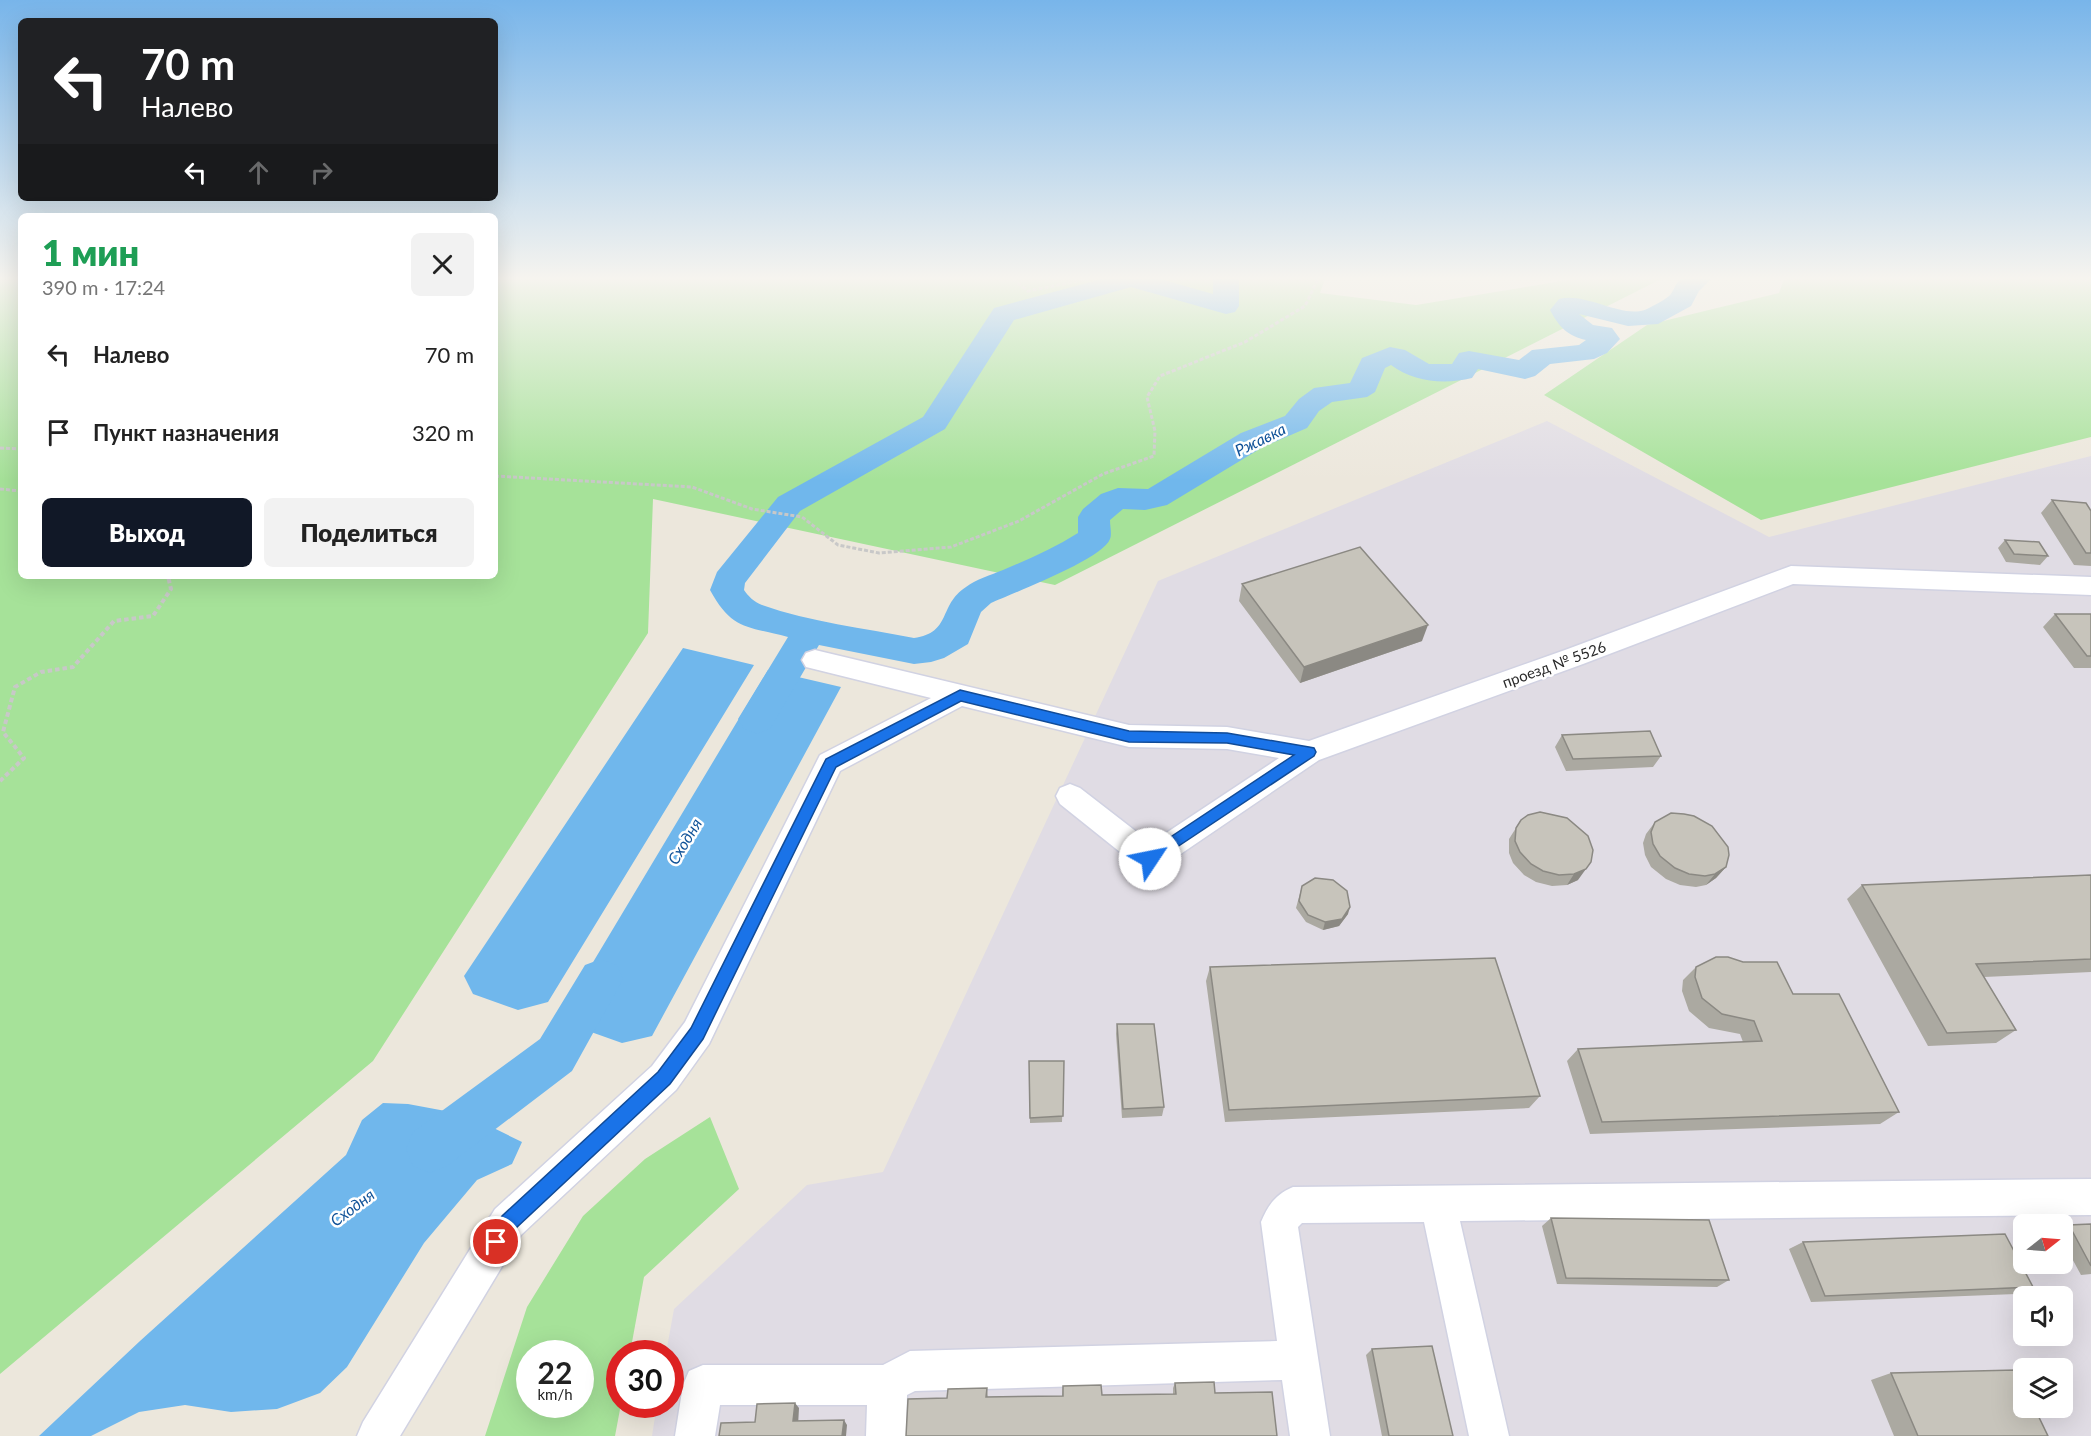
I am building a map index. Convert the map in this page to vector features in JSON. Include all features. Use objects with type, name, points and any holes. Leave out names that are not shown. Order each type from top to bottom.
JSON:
[{"type":"street","name":"проезд № 5526","points":[[1070,796],[1150,859],[1309,752],[1791,575],[2091,586]]},
{"type":"street","points":[[814,660],[1129,736],[1227,738],[1309,752]]},
{"type":"street","points":[[377,1436],[508,1222],[664,1078],[697,1034],[831,763],[960,695]]},
{"type":"street","points":[[1310,1436],[1278,1222],[1293,1204],[2091,1197]]},
{"type":"street","points":[[1438,1203],[1489,1436]]},
{"type":"street","points":[[695,1436],[703,1386],[888,1385],[910,1371],[1298,1360]]},
{"type":"street","points":[[886,1436],[888,1385]]},
{"type":"path","points":[[498,476],[692,487],[752,509],[802,517],[838,544],[879,553],[951,547],[1020,521],[1102,474],[1154,456],[1155,431],[1147,397],[1160,376],[1235,346]]},
{"type":"path","points":[[0,448],[18,449]]},
{"type":"path","points":[[0,489],[18,491]]},
{"type":"path","points":[[0,781],[24,758],[3,732],[15,687],[41,672],[73,668],[114,621],[153,616],[171,590],[169,579]]},
{"type":"shaded area","points":[[1547,421],[1769,537],[2091,456],[2091,1436],[652,1436],[655,1418],[684,1418],[684,1340],[668,1340],[674,1309],[807,1185],[883,1172],[1158,581]]},
{"type":"green space","points":[[0,346],[18,346],[18,579],[498,579],[498,346],[1528,346],[1055,585],[653,499],[648,633],[373,1061],[0,1374]]},
{"type":"green space","points":[[1616,346],[2091,346],[2091,437],[1761,520],[1544,395]]},
{"type":"green space","points":[[710,1117],[739,1189],[644,1277],[632,1340],[606,1340],[606,1418],[618,1418],[615,1436],[485,1436],[516,1341],[516,1418],[594,1418],[594,1340],[516,1340],[527,1307],[583,1216],[645,1159]]},
{"type":"water","points":[[683,648],[754,665],[548,1002],[518,1010],[473,994],[464,976]]},
{"type":"water","points":[[768,670],[841,687],[652,1036],[622,1043],[577,1027],[565,1009]]},
{"type":"water","points":[[383,1103],[408,1104],[467,1115],[522,1142],[512,1164],[477,1180],[424,1243],[347,1367],[320,1393],[277,1409],[231,1412],[185,1405],[139,1412],[91,1436],[39,1436],[140,1341],[346,1155],[362,1120]]},
{"type":"building","points":[[2052,500],[2086,503],[2091,511],[2091,553],[2086,553]]},
{"type":"building","points":[[2005,540],[2039,542],[2048,556],[2014,554]]},
{"type":"building","points":[[1360,547],[1428,625],[1304,667],[1242,584]]},
{"type":"building","points":[[2055,614],[2091,614],[2091,656],[2087,656]]},
{"type":"building","points":[[1650,731],[1661,756],[1573,759],[1562,735]]},
{"type":"building","points":[[1540,812],[1567,818],[1588,836],[1593,850],[1591,862],[1586,869],[1574,874],[1559,875],[1543,871],[1531,864],[1520,852],[1515,841],[1516,828],[1528,815]]},
{"type":"building","points":[[1671,813],[1694,816],[1712,826],[1728,847],[1726,867],[1715,874],[1705,876],[1689,874],[1675,868],[1660,856],[1653,844],[1651,832],[1655,822]]},
{"type":"building","points":[[2091,875],[2091,959],[1976,964],[2016,1030],[1947,1033],[1862,885]]},
{"type":"building","points":[[1315,878],[1333,880],[1347,891],[1350,907],[1342,919],[1325,922],[1308,915],[1299,901],[1302,886]]},
{"type":"building","points":[[1716,957],[1728,957],[1743,962],[1777,962],[1793,994],[1839,994],[1899,1112],[1602,1122],[1578,1049],[1762,1041],[1754,1021],[1722,1014],[1702,998],[1695,977],[1696,967]]},
{"type":"building","points":[[1495,958],[1540,1096],[1229,1110],[1210,967]]},
{"type":"building","points":[[1117,1024],[1154,1024],[1164,1107],[1123,1109]]},
{"type":"building","points":[[1029,1061],[1064,1061],[1063,1116],[1030,1118]]},
{"type":"building","points":[[1551,1218],[1709,1220],[1729,1280],[1566,1278]]},
{"type":"building","points":[[2091,1224],[2091,1266],[2073,1232],[2073,1225]]},
{"type":"building","points":[[2005,1234],[2013,1249],[2013,1274],[2026,1274],[2032,1286],[1825,1296],[1803,1242]]},
{"type":"building","points":[[1432,1346],[1453,1436],[1389,1436],[1372,1349]]},
{"type":"building","points":[[2013,1370],[2013,1418],[2039,1418],[2048,1436],[1918,1436],[1891,1373]]},
{"type":"building","points":[[1214,1382],[1215,1393],[1272,1392],[1277,1436],[906,1436],[908,1399],[947,1398],[948,1389],[987,1388],[986,1397],[1063,1396],[1063,1386],[1101,1385],[1102,1395],[1176,1394],[1175,1383]]},
{"type":"building","points":[[795,1403],[793,1421],[844,1420],[842,1436],[719,1436],[721,1423],[755,1422],[757,1404]]},
{"type":"waterway","name":"Сходня","points":[[810,630],[748,614],[735,604],[727,590],[729,580],[789,504],[934,423],[983,346]]},
{"type":"waterway","name":"Ржавка","points":[[810,630],[914,651],[931,649],[956,635],[965,606],[979,594],[1065,557],[1094,538],[1094,517],[1104,507],[1118,499],[1156,498],[1252,440],[1296,422],[1309,405],[1324,394],[1357,391],[1365,386],[1372,364],[1382,358],[1395,356],[1415,368],[1432,372],[1462,372],[1469,359],[1525,370],[1542,356],[1584,353],[1597,346]]},
{"type":"waterway","name":"Сходня","points":[[757,719],[810,630]]},
{"type":"waterway","name":"Сходня","points":[[430,1149],[556,1055],[601,979]]},
{"type":"route","points":[[496,1242],[508,1222],[664,1078],[697,1034],[831,763],[960,695],[1129,736],[1227,738],[1309,752],[1150,859]]}]
